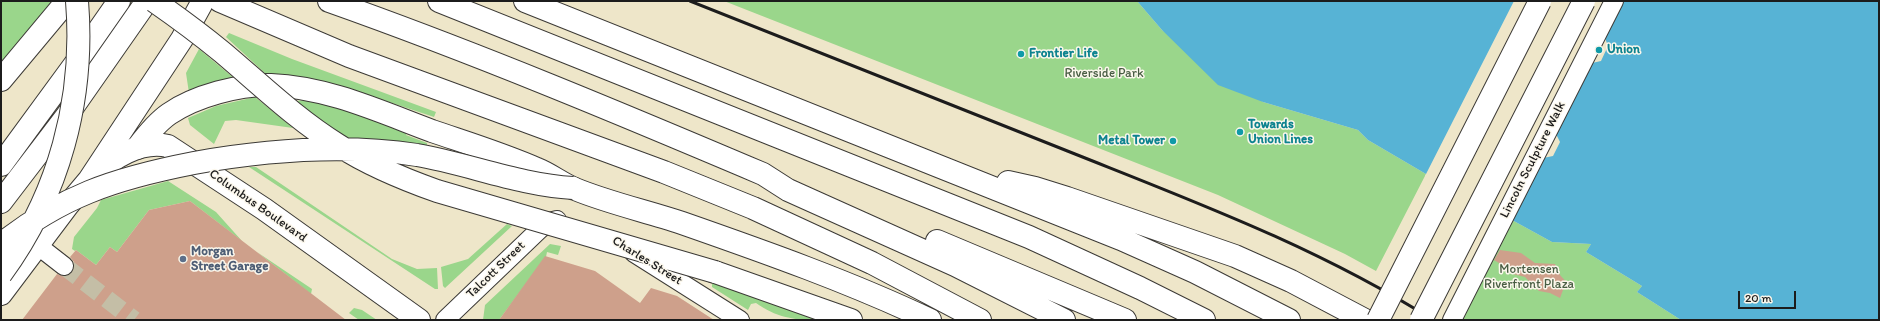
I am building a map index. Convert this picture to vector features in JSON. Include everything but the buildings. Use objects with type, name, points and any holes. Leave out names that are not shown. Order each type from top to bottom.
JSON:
[{"type":"main road","points":[[1,80],[67,1]]},
{"type":"main road","points":[[1,274],[24,240],[45,199],[57,170],[66,140],[73,109],[78,72],[78,1]]},
{"type":"main road","points":[[1,165],[119,1]]},
{"type":"main road","points":[[1,202],[66,117],[147,1]]},
{"type":"main road","points":[[154,1],[220,51],[311,126],[339,146],[374,166],[400,178],[437,191],[715,272],[851,320]]},
{"type":"main road","points":[[1,294],[37,245],[89,180],[124,124],[182,39],[203,1]]},
{"type":"main road","points":[[220,1],[349,56],[664,172],[753,208],[815,235],[927,290],[980,320]]},
{"type":"main road","points":[[329,1],[547,83],[763,174],[788,190],[955,265],[1064,320]]},
{"type":"main road","points":[[439,1],[993,222],[1083,261],[1204,320]]},
{"type":"main road","points":[[525,1],[1156,254],[1289,320]]},
{"type":"main road","points":[[1378,320],[1540,1]]},
{"type":"main road","points":[[1421,320],[1584,1]]},
{"type":"main road","points":[[137,148],[161,120],[180,108],[228,90],[259,86],[285,86],[322,93],[536,168],[573,188],[649,212],[809,270],[930,320]]},
{"type":"main road","name":"Columbus Boulevard","points":[[89,180],[111,162],[137,148],[160,145],[173,149],[264,209],[420,320]]},
{"type":"main road","points":[[1,244],[48,212],[105,186],[156,171],[257,154],[327,150],[393,153],[435,158],[540,185],[573,188]]},
{"type":"main road","points":[[763,174],[792,180],[1125,320]]},
{"type":"main road","points":[[979,182],[1004,182],[1035,188],[1213,247],[1291,281],[1365,320]]},
{"type":"street","name":"Lincoln Sculpture Walk","points":[[1452,320],[1614,1]]},
{"type":"street","name":"Charles Street","points":[[549,222],[566,219],[604,234],[740,320]]},
{"type":"street","name":"Talcott Street","points":[[445,320],[530,237],[549,222]]},
{"type":"street","points":[[37,245],[64,266]]},
{"type":"green space","points":[[1,1],[55,1],[1,62]]},
{"type":"green space","name":"Riverside Park","points":[[724,1],[1137,1],[1162,30],[1263,102],[1358,130],[1368,140],[1426,174],[1376,271],[1345,254],[1218,195]]},
{"type":"green space","points":[[229,33],[292,59],[436,112],[434,117],[338,85],[318,80],[295,76],[271,79],[226,37]]},
{"type":"green space","points":[[199,49],[235,79],[189,93],[186,73]]},
{"type":"green space","points":[[255,97],[293,128],[236,120],[225,121],[214,144],[190,125],[188,118],[216,106]]},
{"type":"green space","points":[[306,100],[352,112],[407,132],[406,135],[427,143],[427,146],[353,141],[320,120],[296,101]]},
{"type":"green space","points":[[249,167],[256,167],[392,259],[417,269],[437,268],[438,289],[435,289]]},
{"type":"green space","points":[[168,181],[216,212],[242,241],[190,201],[149,210],[117,252],[110,247],[96,265],[76,250],[75,251],[72,249],[74,237],[97,208],[101,200]]},
{"type":"green space","name":"Mortensen Riverfront Plaza","points":[[1512,220],[1552,242],[1591,244],[1586,252],[1642,286],[1637,292],[1681,320],[1459,320]]},
{"type":"green space","points":[[507,224],[512,226],[445,288],[443,286],[441,267],[468,259]]},
{"type":"green space","points":[[550,244],[561,246],[558,255],[547,252],[546,257],[499,320],[483,320],[485,305]]},
{"type":"green space","points":[[257,252],[312,289],[311,294]]},
{"type":"green space","points":[[712,281],[817,320],[777,315],[756,303],[751,304],[748,310],[712,287]]},
{"type":"green space","points":[[354,308],[362,310],[377,320],[359,320],[349,313]]},
{"type":"water","points":[[1137,1],[1879,1],[1879,320],[1681,320],[1637,292],[1642,286],[1586,252],[1591,244],[1552,242],[1512,220],[1516,212],[1426,174],[1368,140],[1358,130],[1263,102],[1218,85],[1162,30]]},
{"type":"pier","points":[[1514,1],[1624,1],[1605,38],[1608,46],[1601,61],[1592,63],[1556,134],[1560,142],[1553,156],[1543,158],[1513,213],[1425,176]]},
{"type":"tunnel","points":[[64,266],[134,320]]},
{"type":"railway","points":[[690,1],[1213,209],[1303,249],[1347,271],[1391,294],[1433,320]]},
{"type":"place","name":"Union","points":[[1599,50]]},
{"type":"place","name":"Frontier Life","points":[[1021,54]]},
{"type":"place","name":"Towards Union Lines","points":[[1240,132]]},
{"type":"place","name":"Metal Tower","points":[[1173,141]]},
{"type":"place","name":"Morgan Street Garage","points":[[183,259]]}]
